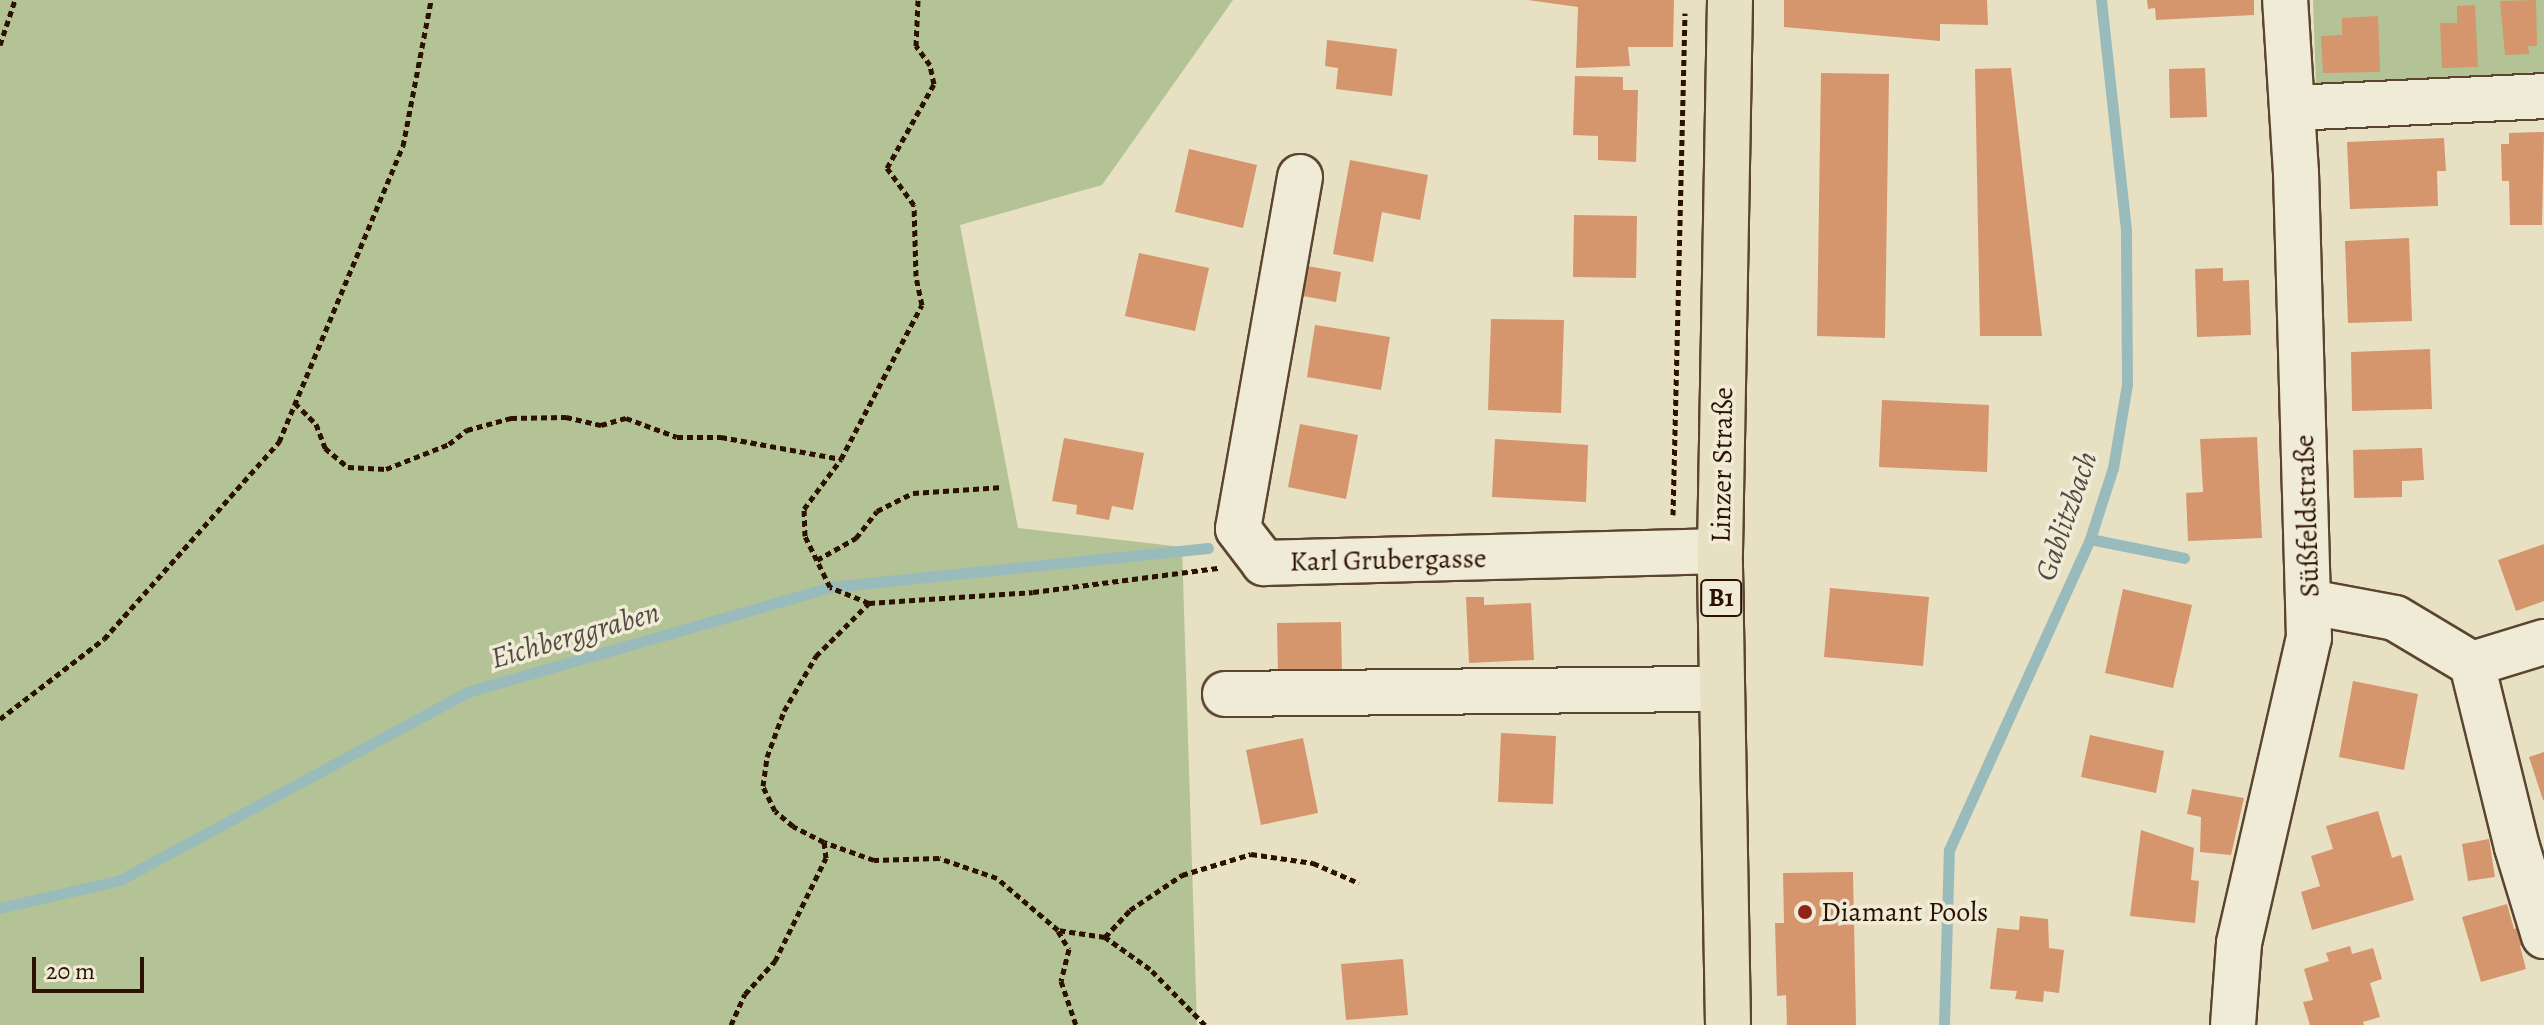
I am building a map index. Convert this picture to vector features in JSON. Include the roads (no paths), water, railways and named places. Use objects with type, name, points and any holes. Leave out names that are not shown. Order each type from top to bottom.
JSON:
[{"type":"main road","name":"Linzer Straße","points":[[1728,1025],[1720,551],[1730,0]]},
{"type":"street","name":"Süßfeldstraße","points":[[2233,1025],[2239,943],[2309,638],[2292,108],[2285,0]]},
{"type":"street","points":[[2292,108],[2544,96]]},
{"type":"street","name":"Karl Grubergasse","points":[[1300,177],[1238,529],[1264,563],[1720,551]]},
{"type":"street","points":[[2310,602],[2395,618],[2472,664],[2517,847],[2544,936]]},
{"type":"street","points":[[2472,664],[2544,642]]},
{"type":"street","points":[[1225,694],[1722,689]]},
{"type":"waterway","name":"Gablitzbach","points":[[1944,1025],[1949,850],[2090,539],[2113,468],[2127,384],[2126,230],[2101,0]]},
{"type":"waterway","points":[[2090,539],[2184,558]]},
{"type":"waterway","name":"Eichberggraben","points":[[0,908],[120,880],[467,692],[830,587],[1208,548]]},
{"type":"place","name":"Diamant Pools","points":[[1805,912]]}]
